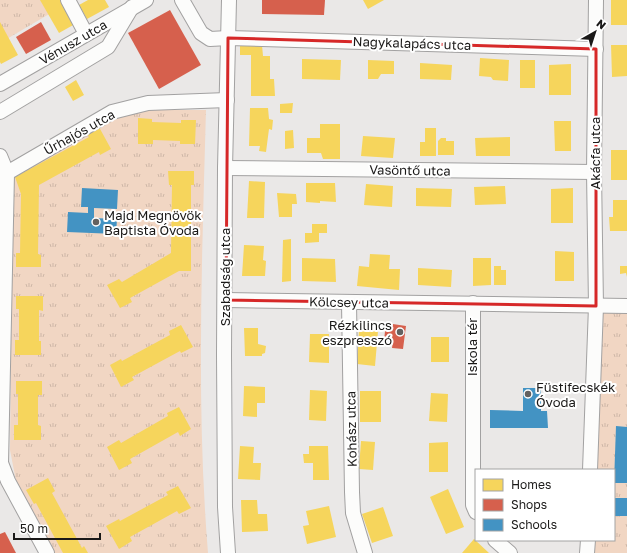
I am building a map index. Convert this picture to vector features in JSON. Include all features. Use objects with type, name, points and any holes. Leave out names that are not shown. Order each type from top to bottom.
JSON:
[{"type":"street","points":[[68,0],[86,34]]},
{"type":"street","name":"Vénusz utca","points":[[0,84],[146,0]]},
{"type":"street","name":"Nagykalapács utca","points":[[182,0],[201,33],[210,39],[228,38],[596,49]]},
{"type":"street","name":"Szabadság utca","points":[[228,553],[224,507],[226,300],[225,168],[229,0]]},
{"type":"street","name":"Akácfa utca","points":[[596,0],[594,172],[596,306]]},
{"type":"street","points":[[0,112],[108,47],[132,7]]},
{"type":"street","name":"Űrhajós utca","points":[[7,173],[118,110],[148,103],[226,100]]},
{"type":"street","points":[[0,156],[7,173],[1,464],[8,481],[47,553]]},
{"type":"street","name":"Vasöntő utca","points":[[225,168],[594,172]]},
{"type":"street","name":"Kölcsey utca","points":[[226,300],[349,303],[473,303]]},
{"type":"street","name":"Kohász utca","points":[[349,303],[352,499],[353,513],[365,553]]},
{"type":"street","name":"Iskola tér","points":[[475,510],[473,506],[473,303],[627,306]]},
{"type":"street","points":[[590,469],[596,306]]},
{"type":"street","points":[[496,541],[510,553]]},
{"type":"street","points":[[587,553],[588,541]]},
{"type":"highlighted area","points":[[228,38],[596,49],[596,306],[226,300]]},
{"type":"green space","points":[[0,0],[73,0],[0,43]]},
{"type":"green space","points":[[132,110],[206,110],[201,387],[204,498],[208,553],[54,553],[16,481],[10,450],[13,173],[109,119]]},
{"type":"green space","points":[[596,306],[627,306],[627,553],[587,553],[588,541],[615,541],[615,469],[590,469]]},
{"type":"building: Homes","points":[[40,0],[62,0],[75,24],[59,33]]},
{"type":"building: Homes","points":[[88,0],[105,0],[109,7],[87,19],[79,5]]},
{"type":"building: Homes","points":[[363,0],[384,0],[368,9]]},
{"type":"building: Homes","points":[[611,0],[627,0],[627,25],[611,25]]},
{"type":"building: Homes","points":[[0,22],[18,55],[1,64],[0,62]]},
{"type":"building: Homes","points":[[240,44],[262,45],[263,56],[270,56],[270,79],[274,79],[275,96],[251,96],[251,55],[240,55]]},
{"type":"building: Homes","points":[[611,45],[627,45],[627,76],[612,77]]},
{"type":"building: Homes","points":[[480,58],[509,60],[508,81],[493,80],[491,77],[479,76]]},
{"type":"building: Homes","points":[[302,59],[341,60],[340,80],[302,79]]},
{"type":"building: Homes","points":[[368,60],[394,61],[394,74],[381,74],[378,79],[368,79]]},
{"type":"building: Homes","points":[[520,60],[535,60],[535,88],[520,88]]},
{"type":"building: Homes","points":[[420,63],[452,65],[451,80],[420,79]]},
{"type":"building: Homes","points":[[571,64],[571,95],[549,95],[549,65]]},
{"type":"building: Homes","points":[[76,80],[84,95],[73,101],[65,87]]},
{"type":"building: Homes","points":[[293,103],[292,113],[280,113],[280,104]]},
{"type":"building: Homes","points":[[250,108],[268,108],[269,119],[273,120],[272,130],[269,129],[266,152],[259,151],[260,146],[249,146]]},
{"type":"building: Homes","points":[[138,118],[152,119],[152,122],[181,123],[181,120],[196,120],[195,144],[180,144],[180,141],[153,140],[153,144],[138,144]]},
{"type":"building: Homes","points":[[554,121],[571,121],[571,151],[555,151]]},
{"type":"building: Homes","points":[[320,124],[340,124],[340,159],[323,159],[321,153],[307,153],[307,138],[320,138]]},
{"type":"building: Homes","points":[[99,127],[111,149],[100,155],[99,152],[39,185],[38,254],[41,255],[41,267],[16,267],[16,253],[20,253],[21,194],[15,177],[89,137],[87,134]]},
{"type":"building: Homes","points":[[425,128],[436,128],[436,156],[420,156],[420,142],[425,142]]},
{"type":"building: Homes","points":[[293,130],[294,148],[285,149],[285,131]]},
{"type":"building: Homes","points":[[363,136],[395,138],[393,158],[361,156]]},
{"type":"building: Homes","points":[[510,137],[510,156],[476,156],[475,138]]},
{"type":"building: Homes","points":[[441,138],[446,138],[446,141],[454,141],[454,155],[438,155],[438,141]]},
{"type":"building: Homes","points":[[611,150],[627,150],[627,180],[611,180]]},
{"type":"building: Homes","points":[[168,171],[194,171],[194,185],[191,185],[191,271],[179,271],[130,298],[132,302],[120,308],[107,285],[119,279],[122,282],[171,253],[172,185],[169,185]]},
{"type":"building: Homes","points":[[249,181],[265,182],[264,218],[247,218]]},
{"type":"building: Homes","points":[[306,183],[335,183],[336,202],[306,202]]},
{"type":"building: Homes","points":[[366,184],[393,186],[392,207],[364,205]]},
{"type":"building: Homes","points":[[505,186],[506,204],[475,205],[474,187]]},
{"type":"building: Homes","points":[[416,188],[452,189],[451,207],[416,206]]},
{"type":"building: Homes","points":[[573,188],[573,223],[551,223],[551,189]]},
{"type":"building: Homes","points":[[277,193],[296,194],[297,204],[292,204],[292,217],[279,217]]},
{"type":"building: Homes","points":[[613,200],[627,200],[627,231],[610,231],[609,217],[613,217]]},
{"type":"building: Homes","points":[[312,224],[327,224],[327,233],[319,233],[319,242],[305,243],[305,233],[312,233]]},
{"type":"building: Homes","points":[[291,239],[291,281],[282,282],[283,240]]},
{"type":"building: Homes","points":[[244,245],[264,246],[263,260],[266,261],[265,276],[242,276]]},
{"type":"building: Homes","points":[[555,251],[574,252],[574,281],[555,281]]},
{"type":"building: Homes","points":[[370,254],[390,255],[389,269],[400,269],[399,290],[357,286],[359,266],[369,267]]},
{"type":"building: Homes","points":[[302,258],[335,259],[336,282],[302,281]]},
{"type":"building: Homes","points":[[473,258],[491,258],[491,285],[473,286]]},
{"type":"building: Homes","points":[[494,266],[501,266],[501,270],[506,270],[506,285],[494,285]]},
{"type":"building: Homes","points":[[620,266],[627,266],[627,277],[626,273],[620,274]]},
{"type":"building: Homes","points":[[418,268],[452,270],[451,287],[418,285]]},
{"type":"building: Homes","points":[[16,296],[43,296],[43,311],[39,310],[39,341],[41,341],[41,355],[15,355],[15,340],[19,340],[19,309],[16,309]]},
{"type":"building: Homes","points":[[181,325],[193,347],[181,353],[180,351],[132,377],[134,380],[121,387],[110,365],[121,359],[122,361],[170,335],[169,331]]},
{"type":"building: Homes","points":[[244,328],[258,328],[258,344],[266,346],[265,353],[262,354],[262,356],[245,356]]},
{"type":"building: Homes","points":[[359,330],[378,331],[375,366],[357,364]]},
{"type":"building: Homes","points":[[310,334],[329,334],[329,363],[309,362]]},
{"type":"building: Homes","points":[[431,337],[449,337],[449,362],[431,362]]},
{"type":"building: Homes","points":[[16,381],[42,381],[42,395],[38,395],[38,425],[41,426],[41,440],[14,440],[14,425],[18,425],[18,394],[16,394]]},
{"type":"building: Homes","points":[[244,386],[265,387],[265,403],[257,403],[257,417],[243,416]]},
{"type":"building: Homes","points":[[310,390],[327,391],[326,421],[309,420]]},
{"type":"building: Homes","points":[[360,391],[381,391],[381,422],[360,422]]},
{"type":"building: Homes","points":[[431,393],[448,394],[447,422],[429,421]]},
{"type":"building: Homes","points":[[179,407],[191,429],[180,436],[178,432],[130,459],[132,463],[119,470],[107,447],[119,440],[121,443],[168,416],[167,413]]},
{"type":"building: Homes","points":[[361,441],[375,442],[373,470],[359,469]]},
{"type":"building: Homes","points":[[448,442],[448,472],[429,472],[429,443]]},
{"type":"building: Homes","points":[[240,446],[254,447],[253,463],[261,463],[260,480],[238,479]]},
{"type":"building: Homes","points":[[309,446],[328,446],[329,480],[313,480],[313,463],[304,463],[303,454],[309,454]]},
{"type":"building: Homes","points":[[48,478],[55,491],[52,493],[82,548],[84,546],[88,553],[63,553],[36,503],[34,504],[26,490]]},
{"type":"building: Homes","points":[[178,486],[191,508],[179,514],[177,511],[130,537],[132,541],[119,549],[106,526],[119,519],[120,521],[168,495],[166,492]]},
{"type":"building: Homes","points":[[448,489],[464,527],[446,534],[430,497]]},
{"type":"building: Homes","points":[[241,500],[257,500],[258,514],[267,514],[268,531],[242,532]]},
{"type":"building: Homes","points":[[329,506],[336,537],[307,544],[303,526],[309,525],[306,511]]},
{"type":"building: Homes","points":[[383,507],[393,536],[372,543],[362,514]]},
{"type":"building: Homes","points":[[474,539],[489,553],[462,553]]},
{"type":"building: Shops","points":[[262,0],[325,0],[324,15],[262,14]]},
{"type":"building: Shops","points":[[170,10],[201,65],[159,89],[128,33]]},
{"type":"building: Shops","points":[[41,22],[51,40],[26,54],[16,37]]},
{"type":"building: Shops","points":[[386,323],[406,326],[403,349],[392,348],[393,341],[384,340]]},
{"type":"building: Shops","points":[[5,532],[16,553],[0,553],[0,534]]},
{"type":"building: Schools","points":[[82,188],[118,190],[117,209],[94,208],[94,218],[117,219],[116,234],[67,232],[68,212],[88,213],[88,207],[81,207]]},
{"type":"building: Schools","points":[[523,388],[541,388],[541,411],[547,411],[548,428],[490,428],[490,410],[523,411]]},
{"type":"building: Schools","points":[[616,426],[627,427],[627,483],[615,483]]},
{"type":"building: Schools","points":[[615,498],[627,498],[627,516],[615,516]]},
{"type":"place","name":"Majd Megnövök Baptista Óvoda","points":[[96,222]]},
{"type":"place","name":"Rézkilincs eszpresszó","points":[[400,332]]},
{"type":"place","name":"Füstifecskék Óvoda","points":[[528,394]]}]
